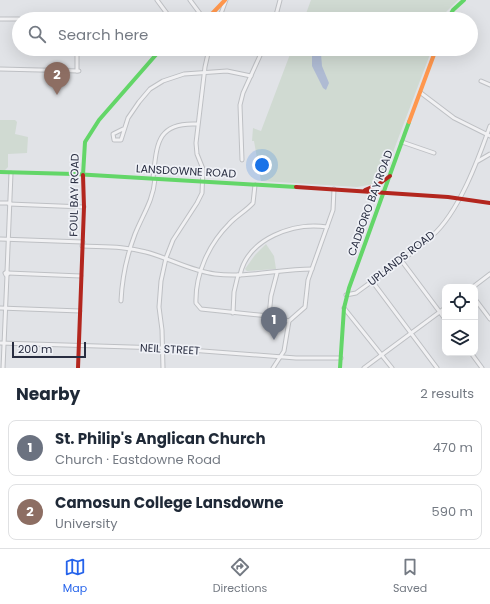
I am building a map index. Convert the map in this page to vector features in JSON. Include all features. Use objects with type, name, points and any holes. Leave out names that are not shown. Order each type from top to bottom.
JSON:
[{"type":"main road","points":[[213,12],[225,0]]},
{"type":"main road","points":[[452,12],[464,0]]},
{"type":"main road","name":"FOUL BAY ROAD","points":[[78,368],[84,207],[84,149],[91,130],[155,56]]},
{"type":"main road","name":"CADBORO BAY ROAD","points":[[340,368],[346,296],[434,56]]},
{"type":"main road","name":"LANSDOWNE ROAD","points":[[0,172],[83,174],[370,191],[459,198],[490,203]]},
{"type":"main road","points":[[364,191],[380,184],[390,175]]},
{"type":"main road","points":[[387,183],[395,193]]},
{"type":"main road","points":[[370,191],[377,194],[380,202]]},
{"type":"street","points":[[156,0],[165,12]]},
{"type":"street","points":[[190,0],[200,12]]},
{"type":"street","points":[[221,12],[225,0]]},
{"type":"street","points":[[277,12],[280,0]]},
{"type":"street","points":[[0,19],[12,19]]},
{"type":"street","points":[[0,69],[78,71],[77,56]]},
{"type":"street","points":[[163,368],[159,299],[166,258],[176,233],[199,199],[203,182],[203,170],[196,148],[197,124],[208,56]]},
{"type":"street","points":[[242,160],[240,105],[250,76],[260,56]]},
{"type":"street","points":[[123,129],[138,102],[159,83],[175,76],[233,71],[250,76]]},
{"type":"street","points":[[481,81],[490,85]]},
{"type":"street","points":[[421,93],[454,118],[488,136]]},
{"type":"street","points":[[121,301],[124,276],[130,249],[140,223],[152,200],[156,148],[163,134],[176,125],[197,124]]},
{"type":"street","name":"UPLANDS ROAD","points":[[346,296],[356,293],[401,260],[438,230],[459,198],[477,162],[488,136],[490,126]]},
{"type":"street","points":[[402,142],[434,153]]},
{"type":"street","points":[[477,162],[490,154]]},
{"type":"street","points":[[3,368],[11,173]]},
{"type":"street","points":[[256,185],[253,204],[231,222],[216,239],[209,251],[201,271],[196,300],[197,306],[201,309],[270,316],[289,321]]},
{"type":"street","points":[[273,368],[281,357],[286,343],[289,321],[305,307],[307,285],[333,210],[334,189]]},
{"type":"street","points":[[0,203],[84,207]]},
{"type":"street","points":[[233,313],[234,292],[239,275],[253,252],[272,237],[294,228],[312,226],[327,227]]},
{"type":"street","points":[[0,239],[82,244],[130,249],[166,258],[201,271],[239,275],[312,269]]},
{"type":"street","points":[[401,260],[442,315]]},
{"type":"street","points":[[0,273],[81,276]]},
{"type":"street","points":[[270,316],[271,296],[277,273]]},
{"type":"street","points":[[477,284],[490,274]]},
{"type":"street","points":[[372,281],[437,368]]},
{"type":"street","points":[[478,303],[490,319]]},
{"type":"street","points":[[0,308],[80,311]]},
{"type":"street","points":[[344,308],[392,368]]},
{"type":"street","points":[[364,368],[440,312]]},
{"type":"street","name":"NEIL STREET","points":[[0,343],[163,348],[281,357],[341,358]]},
{"type":"street","points":[[473,356],[482,368]]},
{"type":"shaded area","points":[[311,0],[458,0],[446,12],[307,12]]},
{"type":"shaded area","points":[[289,56],[429,56],[384,176],[374,184],[357,187],[261,181],[254,141],[252,141],[253,128],[261,131]]},
{"type":"shaded area","points":[[0,120],[15,120],[17,122],[15,134],[28,137],[27,153],[8,154],[8,167],[5,170],[0,170]]},
{"type":"shaded area","points":[[266,244],[274,256],[276,269],[247,271],[245,269],[255,255]]},
{"type":"water","points":[[312,56],[321,56],[322,66],[329,83],[326,90],[323,88],[312,66]]},
{"type":"traffic: fast","points":[[452,12],[464,0]]},
{"type":"traffic: fast","points":[[83,175],[85,142],[99,120],[155,56]]},
{"type":"traffic: fast","points":[[340,368],[344,308],[349,288],[409,122]]},
{"type":"traffic: fast","points":[[0,172],[74,174],[296,187]]},
{"type":"traffic: slow","points":[[214,12],[225,0]]},
{"type":"traffic: slow","points":[[409,122],[433,56]]},
{"type":"traffic: jam","points":[[78,368],[84,207],[83,175]]},
{"type":"traffic: jam","points":[[365,190],[379,184],[390,176]]},
{"type":"traffic: jam","points":[[296,187],[448,197],[490,203]]},
{"type":"place","name":"Camosun College Lansdowne","points":[[57,95]]},
{"type":"place","name":"St. Philip's Anglican Church","points":[[274,340]]}]
